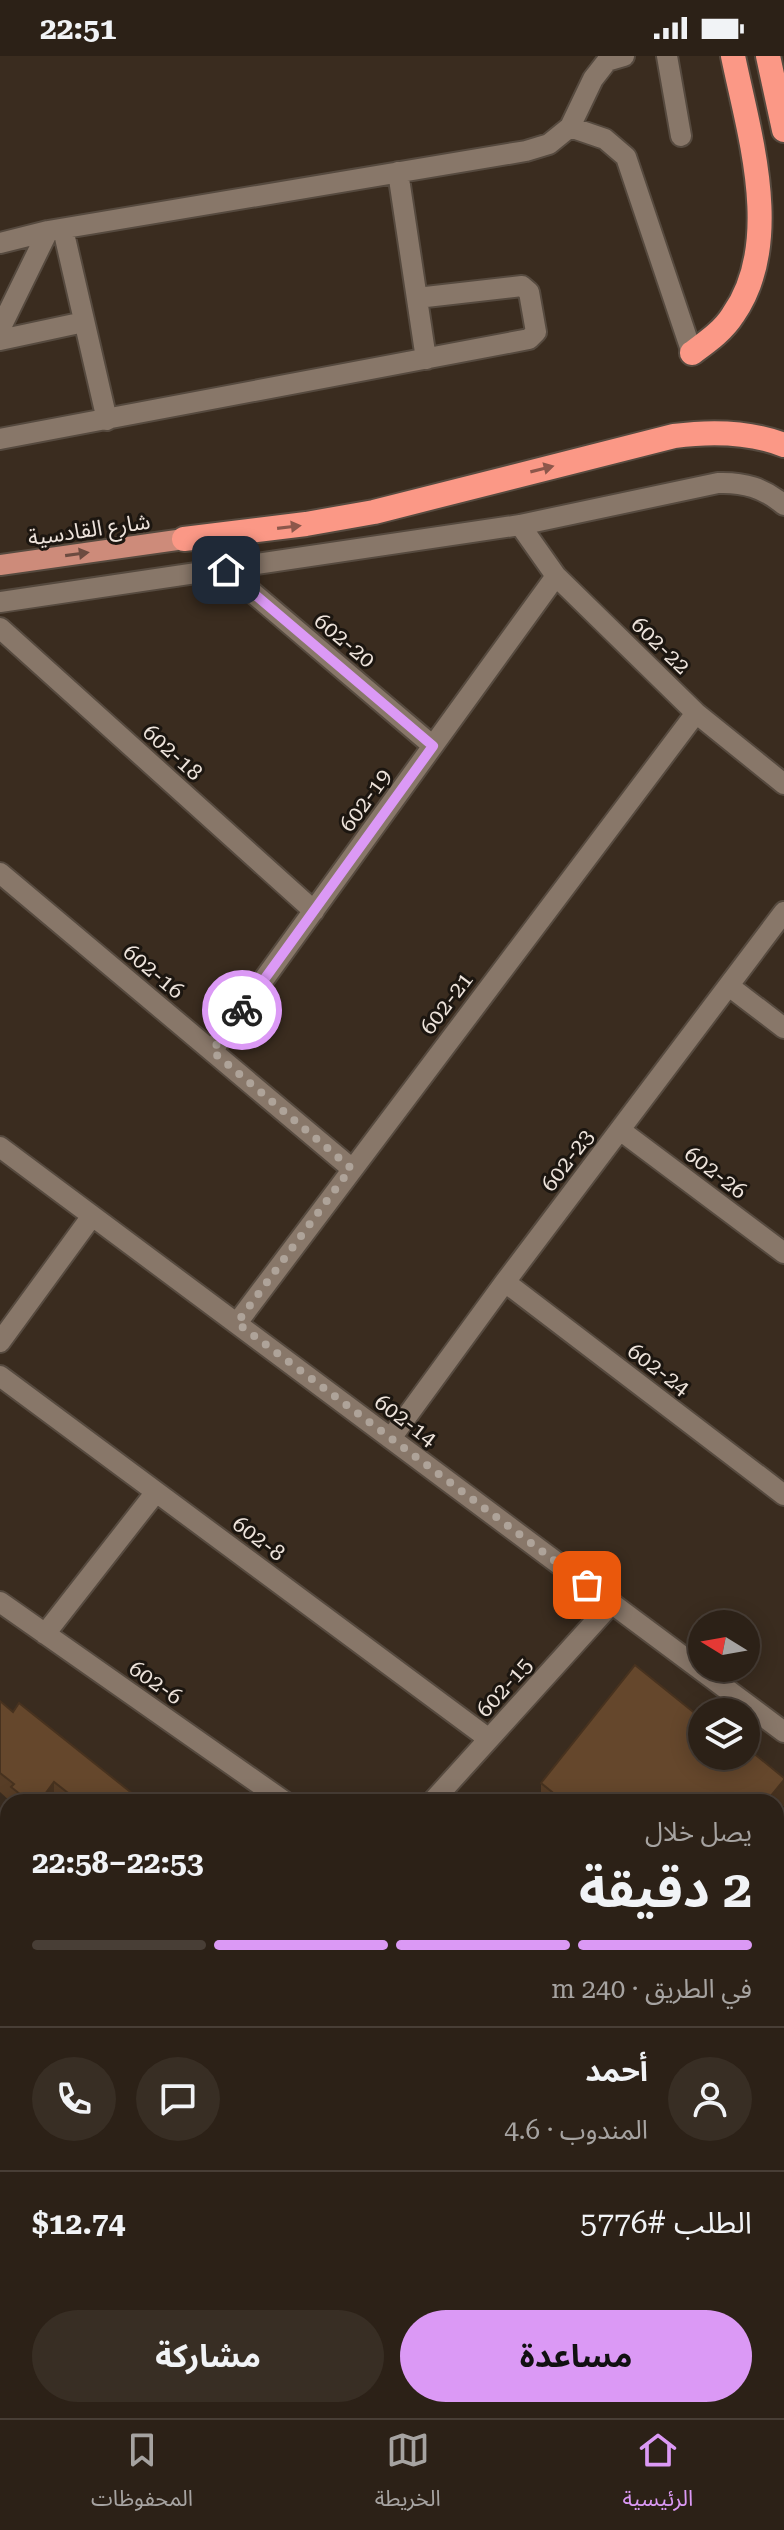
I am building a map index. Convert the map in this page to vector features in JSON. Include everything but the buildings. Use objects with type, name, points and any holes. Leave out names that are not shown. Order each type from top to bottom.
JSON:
[{"type":"highway","points":[[692,353],[712,339],[734,315],[749,284],[757,254],[761,214],[757,178],[733,56]]},
{"type":"highway","points":[[768,56],[784,130]]},
{"type":"highway","points":[[184,539],[374,512],[674,436],[715,432],[784,445]]},
{"type":"main road","name":"شارع القادسية","points":[[0,565],[184,539]]},
{"type":"street","points":[[0,243],[56,230],[526,151],[549,144],[570,127],[593,79],[607,61],[624,56]]},
{"type":"street","points":[[667,56],[681,136]]},
{"type":"street","points":[[570,127],[605,139],[626,157],[692,353]]},
{"type":"street","points":[[398,172],[426,359]]},
{"type":"street","points":[[56,230],[84,322],[107,420]]},
{"type":"street","points":[[0,329],[56,230]]},
{"type":"street","points":[[0,439],[529,339],[535,335],[529,292],[522,286],[417,298]]},
{"type":"street","points":[[0,340],[84,322]]},
{"type":"street","points":[[0,602],[520,525],[718,483],[733,482],[760,489],[784,505]]},
{"type":"street","name":"602-22","points":[[520,525],[556,576],[696,713],[784,784]]},
{"type":"street","name":"602-20","points":[[226,570],[433,746]]},
{"type":"street","name":"602-19","points":[[212,1051],[556,576]]},
{"type":"street","name":"602-18","points":[[0,628],[314,911]]},
{"type":"street","name":"602-21","points":[[237,1323],[696,713]]},
{"type":"street","name":"602-16","points":[[0,873],[351,1168]]},
{"type":"street","name":"602-23","points":[[391,1438],[784,912]]},
{"type":"street","points":[[729,986],[784,1028]]},
{"type":"street","name":"602-26","points":[[620,1130],[784,1253]]},
{"type":"street","name":"602-14","points":[[0,1147],[784,1732]]},
{"type":"street","points":[[0,1342],[92,1216]]},
{"type":"street","name":"602-24","points":[[505,1282],[784,1495]]},
{"type":"street","name":"602-8","points":[[0,1376],[489,1739]]},
{"type":"street","points":[[45,1634],[156,1492]]},
{"type":"street","name":"602-6","points":[[0,1602],[274,1794]]},
{"type":"street","name":"602-15","points":[[439,1794],[612,1603]]},
{"type":"way so far","points":[[242,1010],[212,1051],[351,1168],[237,1323],[587,1585]]},
{"type":"route","points":[[226,570],[433,746],[242,1010]]}]
